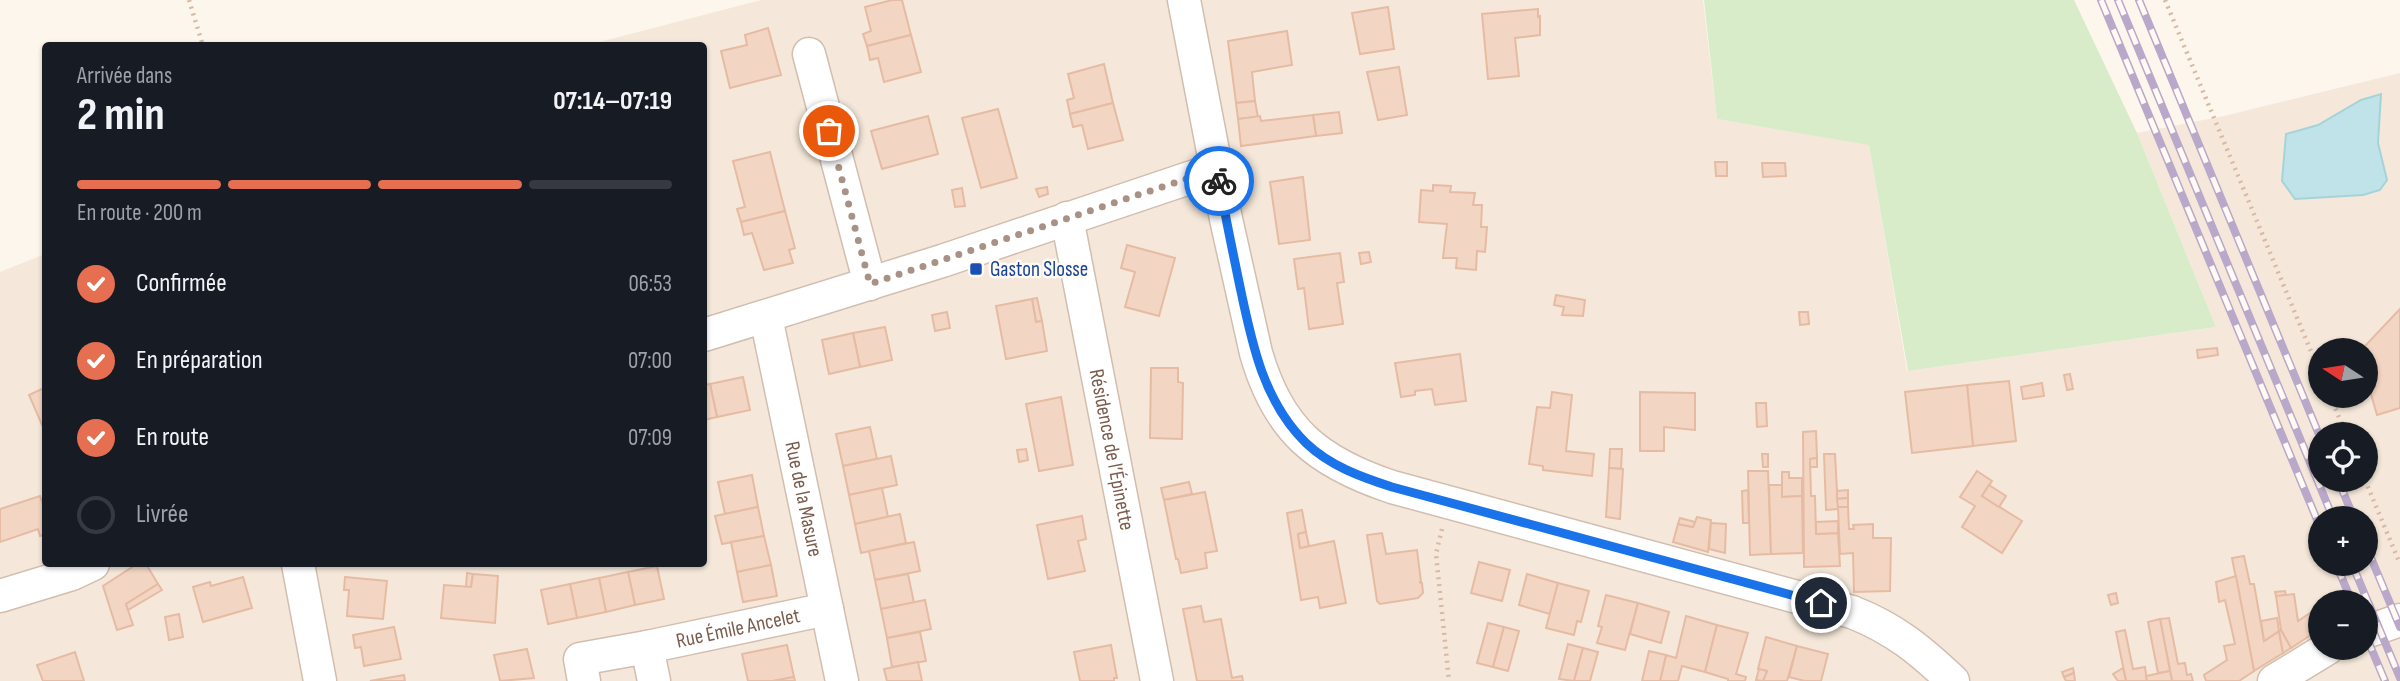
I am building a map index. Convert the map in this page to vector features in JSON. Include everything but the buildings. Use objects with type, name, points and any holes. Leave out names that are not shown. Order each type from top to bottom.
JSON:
[{"type":"street","points":[[1184,0],[1216,169],[1256,353],[1268,388],[1286,420],[1308,444],[1347,471],[1392,487],[1852,612],[1880,623],[1901,636],[1953,681]]},
{"type":"street","points":[[809,54],[870,284]]},
{"type":"street","points":[[707,334],[870,284],[1216,169]]},
{"type":"street","name":"Résidence de l’Épinette","points":[[1067,218],[1157,681]]},
{"type":"street","name":"Rue de la Masure","points":[[766,317],[842,681]]},
{"type":"street","points":[[0,596],[87,567]]},
{"type":"street","points":[[299,567],[320,681]]},
{"type":"street","name":"Rue Émile Ancelet","points":[[584,681],[580,659],[827,609]]},
{"type":"street","points":[[2378,628],[2400,620]]},
{"type":"street","name":"Rue Émile Ancelet","points":[[647,647],[654,681]]},
{"type":"street","points":[[2274,681],[2308,660]]},
{"type":"path","points":[[189,0],[202,42]]},
{"type":"path","points":[[2165,0],[2308,344]]},
{"type":"path","points":[[2370,492],[2400,564]]},
{"type":"path","points":[[1447,502],[1436,554],[1449,681]]},
{"type":"shaded area","points":[[761,0],[1703,0],[1717,119],[1869,144],[1907,371],[2216,327],[2137,133],[2224,116],[2400,73],[2400,681],[0,681],[0,272],[42,255],[42,567],[707,567],[707,42],[600,42]]},
{"type":"green space","points":[[1704,0],[2074,0],[2137,133],[2216,327],[1908,371],[1869,145],[1717,119]]},
{"type":"water","points":[[2381,94],[2378,143],[2387,180],[2380,190],[2363,195],[2295,199],[2282,181],[2286,134],[2318,125],[2361,100]]},
{"type":"railway","points":[[2101,0],[2311,506]]},
{"type":"railway","points":[[2118,0],[2328,506]]},
{"type":"railway","points":[[2139,0],[2314,422]]},
{"type":"railway","points":[[2343,492],[2349,506]]},
{"type":"railway","points":[[2378,575],[2400,627]]},
{"type":"railway","points":[[2341,576],[2347,590]]},
{"type":"railway","points":[[2357,576],[2400,678]]},
{"type":"railway","points":[[2376,660],[2385,681]]},
{"type":"way so far","points":[[829,131],[870,284],[1216,169],[1219,181]]},
{"type":"place","name":"Gaston Slosse","points":[[976,269]]},
{"type":"route","points":[[1219,181],[1261,371],[1286,420],[1320,454],[1347,471],[1392,487],[1821,603]]}]
